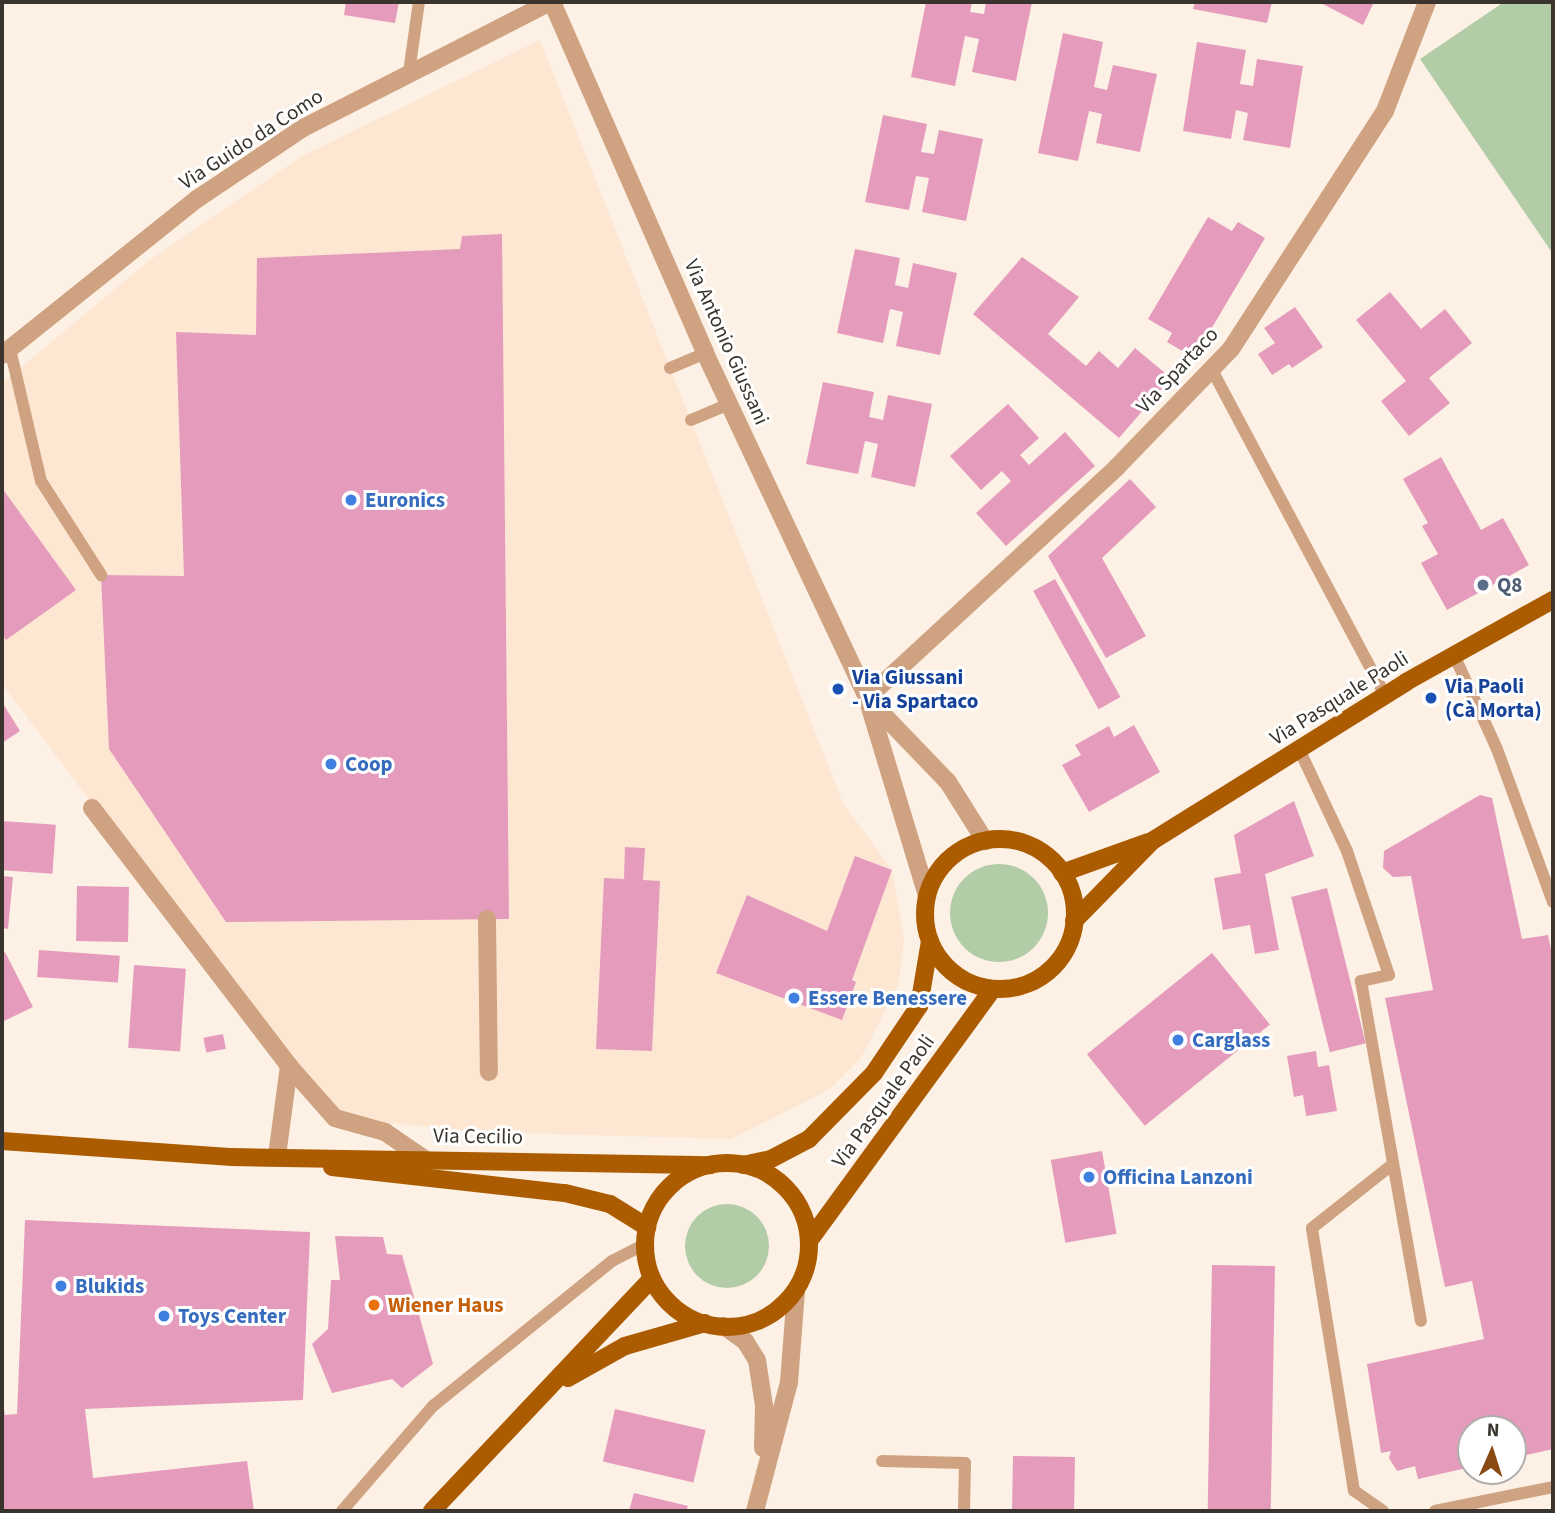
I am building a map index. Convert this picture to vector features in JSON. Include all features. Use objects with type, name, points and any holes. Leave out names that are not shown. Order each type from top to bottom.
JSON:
[{"type":"main road","name":"Via Pasquale Paoli","points":[[1062,873],[1152,841],[1385,695],[1553,600]]},
{"type":"main road","points":[[985,841],[1032,846],[1062,873],[1074,903],[1074,921],[1068,947],[1042,976],[1012,988],[993,989],[959,977],[930,940],[927,896],[949,860],[985,841]]},
{"type":"main road","name":"Via Pasquale Paoli","points":[[1074,921],[1152,841]]},
{"type":"main road","name":"Via Pasquale Paoli","points":[[743,1165],[771,1159],[809,1139],[874,1073],[919,1006],[926,985],[930,940]]},
{"type":"main road","name":"Via Pasquale Paoli","points":[[809,1241],[993,989]]},
{"type":"main road","name":"Via Cecilio","points":[[2,1141],[245,1158],[565,1193],[610,1204],[646,1235]]},
{"type":"main road","name":"Via Cecilio","points":[[245,1158],[423,1158],[710,1165]]},
{"type":"main road","points":[[710,1165],[743,1165],[768,1174],[789,1192],[803,1214],[809,1241],[806,1266],[796,1290],[759,1320],[724,1326],[705,1323],[679,1311],[652,1278],[646,1235],[665,1192],[685,1175],[710,1165]]},
{"type":"main road","points":[[432,1511],[553,1387],[652,1278]]},
{"type":"main road","points":[[553,1387],[625,1346],[705,1323]]},
{"type":"street","name":"Via Guido da Como","points":[[6,352],[197,200],[303,128],[551,2]]},
{"type":"street","name":"Via Antonio Giussani","points":[[551,2],[705,354],[867,698],[927,896]]},
{"type":"street","name":"Via Spartaco","points":[[867,698],[1117,467],[1231,349],[1385,111],[1427,2]]},
{"type":"street","name":"Via Antonio Giussani","points":[[867,698],[948,782],[985,841]]},
{"type":"street","points":[[92,808],[289,1066],[335,1118],[385,1132],[423,1158]]},
{"type":"street","points":[[487,919],[489,1072]]},
{"type":"street","points":[[277,1156],[289,1066]]},
{"type":"street","points":[[755,1511],[763,1469],[789,1381],[796,1290]]},
{"type":"street","points":[[724,1326],[745,1341],[757,1360],[764,1406],[763,1469]]},
{"type":"lane","points":[[409,72],[419,2]]},
{"type":"lane","points":[[6,352],[41,481],[102,575]]},
{"type":"lane","points":[[670,368],[705,354]]},
{"type":"lane","points":[[1211,368],[1385,695]]},
{"type":"lane","points":[[691,420],[729,404]]},
{"type":"lane","points":[[1454,655],[1497,749],[1553,902]]},
{"type":"lane","points":[[1299,749],[1347,851],[1389,975],[1361,981],[1421,1321]]},
{"type":"lane","points":[[1383,1511],[1354,1491],[1311,1227],[1393,1164]]},
{"type":"lane","points":[[342,1511],[433,1406],[646,1235]]},
{"type":"lane","points":[[882,1461],[965,1463],[964,1511]]},
{"type":"lane","points":[[1435,1511],[1553,1487]]},
{"type":"shaded area","points":[[540,40],[843,803],[892,870],[904,939],[899,983],[861,1058],[830,1089],[731,1139],[483,1132],[335,1118],[289,1066],[2,684],[2,383],[151,259],[302,156]]},
{"type":"green space","points":[[1504,2],[1553,2],[1553,254],[1420,59]]},
{"type":"green space","points":[[999,864],[1018,867],[1034,878],[1045,894],[1048,913],[1045,932],[1034,948],[1018,959],[999,962],[980,959],[964,948],[953,932],[950,913],[953,894],[964,878],[980,867]]},
{"type":"green space","points":[[727,1204],[743,1207],[757,1216],[766,1230],[769,1246],[766,1262],[757,1276],[743,1285],[727,1288],[711,1285],[697,1276],[688,1262],[685,1246],[688,1230],[697,1216],[711,1207]]},
{"type":"building","points":[[346,2],[399,2],[395,23],[344,15]]},
{"type":"building","points":[[926,2],[972,2],[970,12],[984,14],[986,2],[1032,2],[1016,81],[972,72],[979,39],[965,36],[955,86],[911,77]]},
{"type":"building","points":[[1195,2],[1272,2],[1267,23],[1193,9]]},
{"type":"building","points":[[1319,2],[1374,2],[1363,25]]},
{"type":"building","points":[[1063,33],[1103,42],[1094,87],[1107,90],[1113,65],[1157,74],[1140,152],[1096,143],[1102,114],[1089,111],[1078,161],[1038,153]]},
{"type":"building","points":[[1197,42],[1246,50],[1240,84],[1253,86],[1257,59],[1303,66],[1290,148],[1243,140],[1248,113],[1236,110],[1231,139],[1183,131]]},
{"type":"building","points":[[883,115],[927,124],[921,152],[934,154],[939,130],[983,139],[966,221],[922,212],[929,178],[916,176],[909,210],[865,202]]},
{"type":"building","points":[[1208,217],[1232,231],[1238,222],[1265,238],[1194,358],[1167,342],[1172,333],[1148,319]]},
{"type":"building","points":[[502,234],[509,919],[226,922],[109,749],[101,575],[184,576],[176,332],[256,335],[257,258],[460,249],[462,236]]},
{"type":"building","points":[[855,249],[900,258],[895,285],[908,288],[913,263],[957,273],[940,355],[896,346],[903,312],[890,309],[883,343],[837,333]]},
{"type":"building","points":[[1022,257],[1079,297],[1048,334],[1086,366],[1099,351],[1118,368],[1135,348],[1171,378],[1119,438],[973,314]]},
{"type":"building","points":[[1390,292],[1421,329],[1445,309],[1472,343],[1429,378],[1450,403],[1409,436],[1381,401],[1406,381],[1356,320]]},
{"type":"building","points":[[1295,307],[1323,347],[1292,368],[1289,364],[1272,375],[1258,354],[1275,343],[1264,328]]},
{"type":"building","points":[[823,382],[874,392],[869,417],[883,420],[888,395],[932,404],[915,487],[871,477],[878,444],[865,441],[858,474],[806,464]]},
{"type":"building","points":[[1008,404],[1039,438],[1020,455],[1029,465],[1065,432],[1095,466],[1006,546],[976,513],[1011,481],[1002,471],[981,490],[950,456]]},
{"type":"building","points":[[1441,457],[1481,530],[1503,518],[1529,565],[1447,610],[1421,563],[1438,554],[1422,526],[1428,523],[1403,479]]},
{"type":"building","points":[[1130,479],[1156,507],[1102,558],[1146,636],[1106,658],[1048,556]]},
{"type":"building","points":[[2,488],[76,590],[6,640],[2,634]]},
{"type":"building","points":[[1055,579],[1120,697],[1099,709],[1033,591]]},
{"type":"building","points":[[2,702],[20,731],[2,743]]},
{"type":"building","points":[[1134,725],[1160,772],[1089,812],[1062,765],[1081,755],[1075,745],[1109,726],[1114,737]]},
{"type":"building","points":[[1480,795],[1492,798],[1522,939],[1548,935],[1553,959],[1553,1449],[1527,1455],[1527,1415],[1457,1415],[1457,1470],[1418,1479],[1415,1466],[1397,1471],[1389,1458],[1391,1451],[1381,1453],[1367,1364],[1484,1339],[1472,1281],[1445,1287],[1385,998],[1433,990],[1411,876],[1393,877],[1383,868],[1384,851]]},
{"type":"building","points":[[1294,801],[1314,856],[1265,874],[1279,950],[1255,954],[1250,925],[1223,930],[1214,878],[1241,873],[1234,835]]},
{"type":"building","points":[[2,821],[56,825],[52,874],[2,870]]},
{"type":"building","points":[[625,847],[645,848],[643,880],[660,881],[652,1051],[596,1049],[604,878],[624,879]]},
{"type":"building","points":[[855,856],[892,870],[852,980],[856,982],[842,1020],[716,973],[747,895],[827,931]]},
{"type":"building","points":[[2,876],[13,877],[8,929],[2,928]]},
{"type":"building","points":[[77,886],[129,887],[128,942],[76,941]]},
{"type":"building","points":[[1327,888],[1366,1043],[1330,1052],[1291,897]]},
{"type":"building","points":[[39,950],[120,956],[118,983],[37,977]]},
{"type":"building","points":[[5,952],[33,1007],[2,1022],[2,954]]},
{"type":"building","name":"Carglass","points":[[1212,953],[1270,1024],[1145,1126],[1087,1054]]},
{"type":"building","points":[[134,965],[186,969],[180,1051],[128,1048]]},
{"type":"building","points":[[223,1034],[226,1049],[206,1053],[203,1038]]},
{"type":"building","points":[[1316,1051],[1318,1067],[1329,1065],[1337,1111],[1306,1116],[1303,1095],[1294,1097],[1287,1056]]},
{"type":"building","points":[[1102,1151],[1117,1234],[1065,1243],[1051,1160]]},
{"type":"building","name":"Toys Center","points":[[25,1220],[310,1232],[303,1400],[85,1409],[93,1478],[247,1461],[254,1511],[2,1511],[2,1398],[5,1415],[17,1414]]},
{"type":"building","name":"Wiener Haus","points":[[335,1236],[383,1237],[387,1254],[402,1255],[433,1364],[402,1388],[392,1379],[332,1393],[312,1344],[328,1329],[331,1280],[340,1280]]},
{"type":"building","points":[[1212,1265],[1275,1266],[1271,1511],[1208,1511]]},
{"type":"building","points":[[615,1409],[706,1430],[693,1483],[603,1462]]},
{"type":"building","points":[[1013,1456],[1075,1457],[1074,1511],[1012,1511]]},
{"type":"building","points":[[634,1493],[688,1506],[686,1511],[629,1511]]},
{"type":"place","name":"Euronics","points":[[351,500]]},
{"type":"place","name":"Q8","points":[[1483,585]]},
{"type":"place","name":"Via Giussani - Via Spartaco","points":[[838,689]]},
{"type":"place","name":"Via Paoli (Cà Morta)","points":[[1431,698]]},
{"type":"place","name":"Coop","points":[[331,764]]},
{"type":"place","name":"Essere Benessere","points":[[794,998]]},
{"type":"place","name":"Carglass","points":[[1178,1040]]},
{"type":"place","name":"Officina Lanzoni","points":[[1089,1177]]},
{"type":"place","name":"Blukids","points":[[61,1286]]},
{"type":"place","name":"Wiener Haus","points":[[374,1305]]},
{"type":"place","name":"Toys Center","points":[[164,1316]]}]
